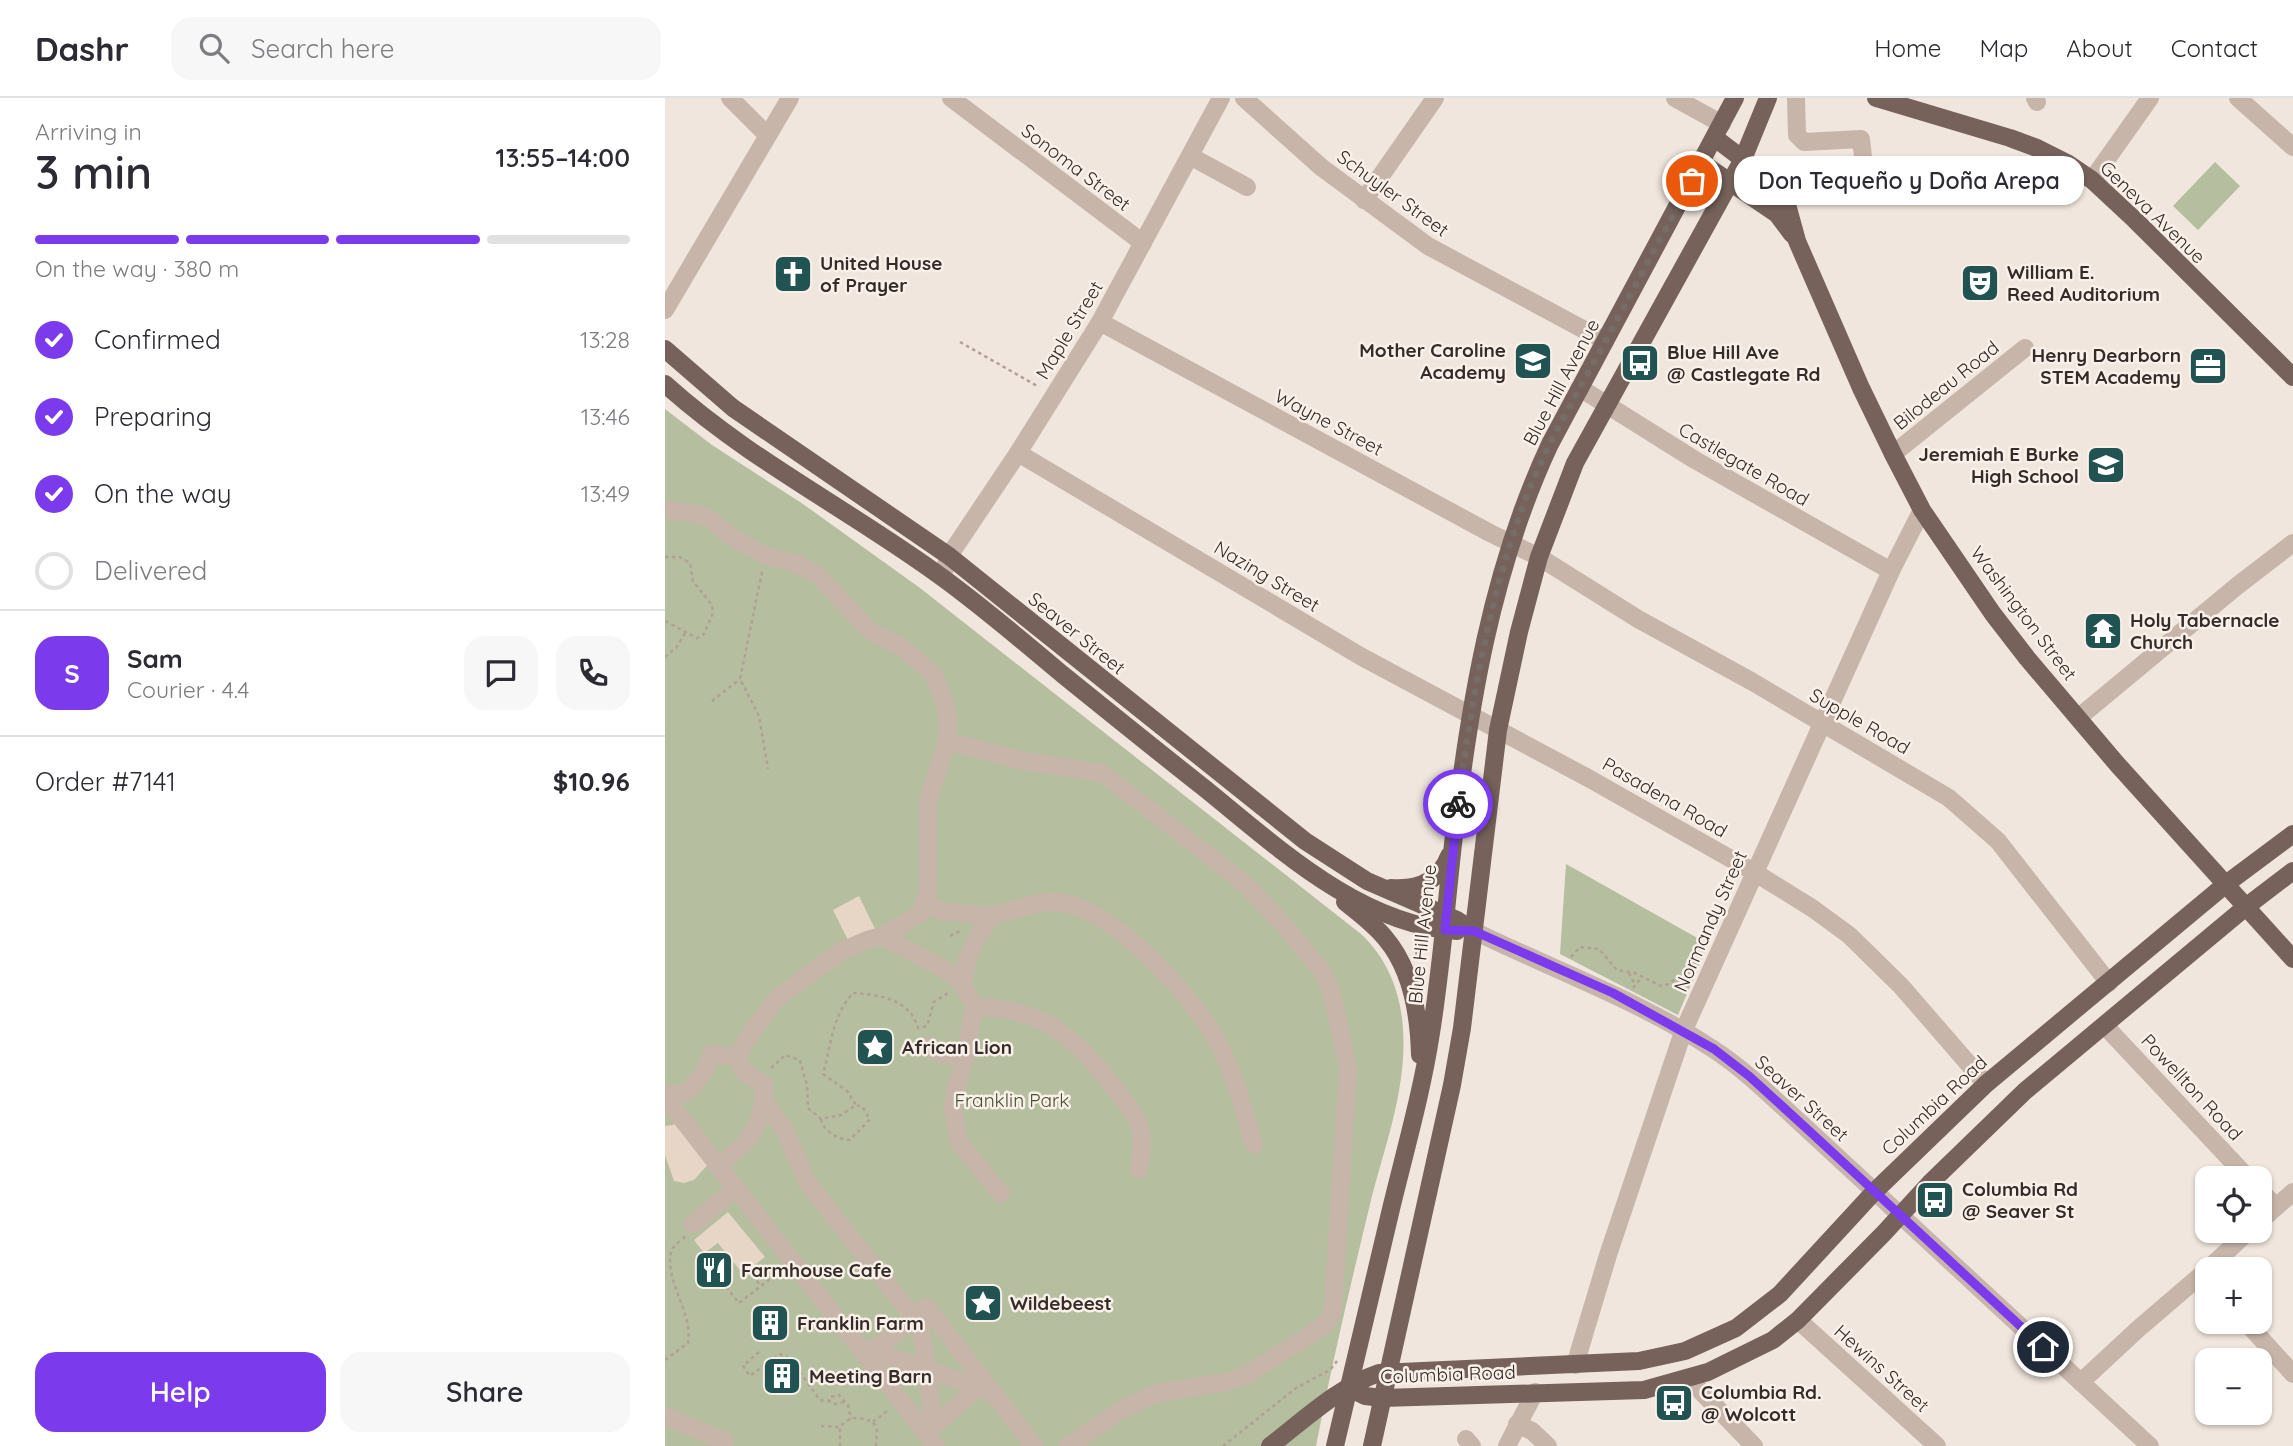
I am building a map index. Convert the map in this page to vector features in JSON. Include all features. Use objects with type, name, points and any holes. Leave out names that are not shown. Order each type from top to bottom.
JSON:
[{"type":"main road","name":"Blue Hill Avenue","points":[[1335,1446],[1431,1034],[1470,715],[1482,649],[1510,544],[1529,489],[1735,98]]},
{"type":"main road","points":[[1372,1446],[1452,1085],[1498,730],[1518,632],[1539,557],[1575,463],[1743,159],[1768,98]]},
{"type":"main road","name":"Geneva Avenue","points":[[1876,98],[2037,148],[2067,163],[2092,180],[2136,220],[2293,377]]},
{"type":"main road","name":"Washington Street","points":[[1718,131],[1743,159],[1765,176],[1786,201],[1797,241],[1861,388],[1922,510],[2007,631],[2078,718],[2293,959]]},
{"type":"main road","name":"Washington Street","points":[[1702,163],[1777,214],[1797,241]]},
{"type":"main road","name":"Seaver Street","points":[[665,349],[733,408],[949,556],[1282,824],[1338,864],[1380,888],[1445,923],[1474,931]]},
{"type":"main road","name":"Seaver Street","points":[[665,383],[703,416],[754,452],[942,577],[1310,873],[1392,916],[1413,924],[1445,923]]},
{"type":"main road","name":"Columbia Road","points":[[1349,1388],[1368,1377],[1388,1371],[1622,1363],[1662,1357],[1699,1345],[1736,1328],[1780,1294],[1874,1192],[1929,1136],[1986,1084],[2226,884],[2293,834]]},
{"type":"main road","points":[[1380,888],[1414,888],[1430,881],[1444,868],[1453,846]]},
{"type":"main road","name":"Columbia Road","points":[[1349,1388],[1364,1396],[1383,1398],[1535,1392],[1629,1392],[1689,1379],[1725,1365],[1773,1340],[1798,1320],[1975,1138],[2025,1091],[2247,906],[2293,871]]},
{"type":"main road","points":[[1310,873],[1371,923],[1388,941],[1401,962],[1409,984],[1418,1028],[1418,1097]]},
{"type":"main road","points":[[1270,1446],[1349,1388]]},
{"type":"street","points":[[730,98],[767,135]]},
{"type":"street","points":[[665,310],[790,98]]},
{"type":"street","name":"Sonoma Street","points":[[951,98],[1143,243]]},
{"type":"street","name":"Maple Street","points":[[942,577],[949,556],[1018,453],[1100,322],[1221,98]]},
{"type":"street","name":"Schuyler Street","points":[[1244,98],[1321,167],[1428,247],[1605,341]]},
{"type":"street","points":[[1364,200],[1434,98]]},
{"type":"street","points":[[1675,98],[1718,131]]},
{"type":"street","points":[[1795,98],[1797,135],[1804,142],[1861,139],[1864,166]]},
{"type":"street","points":[[2092,180],[2150,98]]},
{"type":"street","points":[[2238,98],[2293,147]]},
{"type":"street","points":[[1190,156],[1247,187]]},
{"type":"street","name":"Wayne Street","points":[[1100,322],[1510,544],[1539,557]]},
{"type":"street","name":"Bilodeau Road","points":[[1893,454],[2025,348]]},
{"type":"street","name":"Castlegate Road","points":[[1580,388],[1701,464],[1891,571]]},
{"type":"street","name":"Nazing Street","points":[[1018,453],[1362,657],[1498,730]]},
{"type":"street","points":[[665,510],[696,514],[710,519],[729,535],[764,555],[797,564],[818,575],[869,630],[903,649],[933,674],[945,704],[948,718],[947,741],[928,800],[929,864],[926,902],[921,913],[882,936],[840,952],[777,998],[745,1040],[738,1056],[744,1073],[764,1092],[785,1130],[807,1182],[917,1316],[926,1369],[932,1435]]},
{"type":"street","name":"Normandy Street","points":[[1575,1365],[1608,1255],[1683,1032],[1891,571],[1922,510]]},
{"type":"street","points":[[2078,718],[2293,543]]},
{"type":"street","name":"Supple Road","points":[[1539,557],[1637,619],[1823,723],[1949,798],[1998,841],[2109,983]]},
{"type":"street","name":"Pasadena Road","points":[[1498,730],[1755,872],[1812,908],[1849,935],[1901,986],[1986,1084]]},
{"type":"street","points":[[947,741],[1024,761],[1102,773],[1135,797],[1247,886],[1283,924],[1325,977],[1345,1048],[1348,1068],[1343,1158],[1333,1307],[1329,1319],[1309,1337],[1246,1375],[1227,1382],[1157,1393],[1121,1409],[1068,1446]]},
{"type":"street","points":[[926,902],[970,926]]},
{"type":"street","points":[[970,926],[992,916],[1055,902],[1075,907],[1109,924],[1143,950],[1209,1027],[1237,1088],[1254,1145]]},
{"type":"street","points":[[970,926],[992,916]]},
{"type":"street","points":[[963,985],[970,926]]},
{"type":"street","name":"Seaver Street","points":[[1474,931],[1613,993],[1714,1049],[1749,1076],[2150,1446]]},
{"type":"street","points":[[882,936],[949,972],[963,985],[974,1007],[953,1108],[959,1142],[1001,1194]]},
{"type":"street","points":[[974,1007],[1023,1013],[1046,1022],[1070,1038],[1095,1064],[1134,1116],[1141,1132],[1139,1170]]},
{"type":"street","name":"Powellton Road","points":[[2105,1026],[2237,1166]]},
{"type":"street","points":[[929,1046],[940,1054],[965,1059]]},
{"type":"street","points":[[738,1056],[711,1054],[705,1073],[686,1093],[665,1096],[793,1262],[932,1435]]},
{"type":"street","points":[[719,1166],[751,1138],[763,1110],[764,1092]]},
{"type":"street","points":[[693,1224],[736,1188]]},
{"type":"street","points":[[2272,1211],[2293,1192]]},
{"type":"street","points":[[2272,1203],[2276,1207]]},
{"type":"street","points":[[2222,1257],[2236,1243]]},
{"type":"street","points":[[2081,1382],[2195,1281]]},
{"type":"street","points":[[865,1351],[927,1307],[985,1388],[1034,1446]]},
{"type":"street","name":"Hewins Street","points":[[1798,1320],[1937,1446]]},
{"type":"street","points":[[2257,1334],[2293,1374]]},
{"type":"street","points":[[865,1351],[985,1388]]},
{"type":"street","points":[[1689,1379],[1754,1446]]},
{"type":"street","points":[[932,1435],[985,1388]]},
{"type":"street","points":[[1513,1435],[1535,1392]]},
{"type":"street","points":[[665,1416],[725,1441]]},
{"type":"street","points":[[1513,1435],[1532,1431],[1548,1446]]},
{"type":"path","points":[[960,342],[1054,395]]},
{"type":"path","points":[[764,555],[740,679],[759,716],[768,769]]},
{"type":"path","points":[[665,557],[680,557],[691,563],[694,581],[712,605],[713,613],[704,634],[697,638],[665,621]]},
{"type":"path","points":[[665,657],[676,648],[685,634]]},
{"type":"path","points":[[712,701],[740,679]]},
{"type":"path","points":[[950,936],[970,926]]},
{"type":"path","points":[[1415,958],[1421,935]]},
{"type":"path","points":[[1569,960],[1580,947],[1599,949],[1617,970],[1661,986],[1669,984],[1698,960]]},
{"type":"path","points":[[1417,948],[1428,949]]},
{"type":"path","points":[[1629,973],[1635,985]]},
{"type":"path","points":[[1633,990],[1642,977]]},
{"type":"path","points":[[764,1092],[772,1065],[785,1055],[800,1060],[807,1086],[808,1108],[821,1119],[831,1134],[850,1140],[870,1119],[847,1091],[823,1074],[832,1030],[846,1000],[853,993],[885,996],[906,1008],[918,1028],[923,1028],[927,1026],[935,1002],[963,985]]},
{"type":"path","points":[[821,1119],[841,1115],[856,1105]]},
{"type":"path","points":[[665,1360],[688,1343],[685,1317],[669,1278],[668,1266],[670,1254],[688,1234],[693,1224]]},
{"type":"path","points":[[726,1287],[739,1303],[793,1262]]},
{"type":"path","points":[[748,1270],[761,1286]]},
{"type":"path","points":[[759,1352],[743,1366],[750,1376],[780,1354],[790,1359],[820,1400],[836,1404],[844,1402]]},
{"type":"path","points":[[1223,1446],[1296,1388],[1330,1370],[1340,1355]]},
{"type":"path","points":[[829,1402],[830,1397],[839,1395],[848,1405],[851,1419]]},
{"type":"path","points":[[821,1426],[841,1427],[851,1419],[861,1417],[873,1422],[877,1430],[876,1446]]},
{"type":"path","points":[[840,1446],[841,1427]]},
{"type":"green space","points":[[2215,162],[2240,186],[2198,230],[2173,206]]},
{"type":"green space","name":"Franklin Park","points":[[665,409],[712,445],[803,504],[920,588],[1361,934],[1379,954],[1396,990],[1402,1016],[1402,1072],[1316,1446],[665,1446]]},
{"type":"green space","points":[[1566,864],[1708,944],[1678,1015],[1560,954]]},
{"type":"shaded area","points":[[859,896],[879,937],[851,946],[833,910]]},
{"type":"shaded area","points":[[682,1119],[713,1159],[694,1180],[684,1183],[674,1181],[665,1155],[665,1126],[673,1125]]},
{"type":"shaded area","points":[[728,1212],[765,1257],[743,1274],[718,1243],[704,1253],[694,1240]]},
{"type":"way so far","points":[[1458,804],[1482,649],[1510,544],[1529,489],[1550,444],[1692,181]]},
{"type":"place","name":"Don Tequeño y Doña Arepa","points":[[1692,181]]},
{"type":"place","name":"United House of Prayer","points":[[793,274]]},
{"type":"place","name":"William E. Reed Auditorium","points":[[1980,283]]},
{"type":"place","name":"Mother Caroline Academy","points":[[1533,361]]},
{"type":"place","name":"Blue Hill Ave @ Castlegate Rd","points":[[1640,363]]},
{"type":"place","name":"Henry Dearborn STEM Academy","points":[[2208,366]]},
{"type":"place","name":"Jeremiah E Burke High School","points":[[2106,465]]},
{"type":"place","name":"Holy Tabernacle Church","points":[[2103,631]]},
{"type":"place","name":"African Lion","points":[[875,1047]]},
{"type":"place","name":"Columbia Rd @ Seaver St","points":[[1935,1200]]},
{"type":"place","name":"Farmhouse Cafe","points":[[714,1270]]},
{"type":"place","name":"Wildebeest","points":[[983,1303]]},
{"type":"place","name":"Franklin Farm","points":[[770,1323]]},
{"type":"place","name":"Meeting Barn","points":[[782,1376]]},
{"type":"place","name":"Columbia Rd. @ Wolcott","points":[[1674,1403]]},
{"type":"route","points":[[1458,804],[1445,930],[1474,931],[1613,993],[1714,1049],[1749,1076],[2043,1347]]}]
